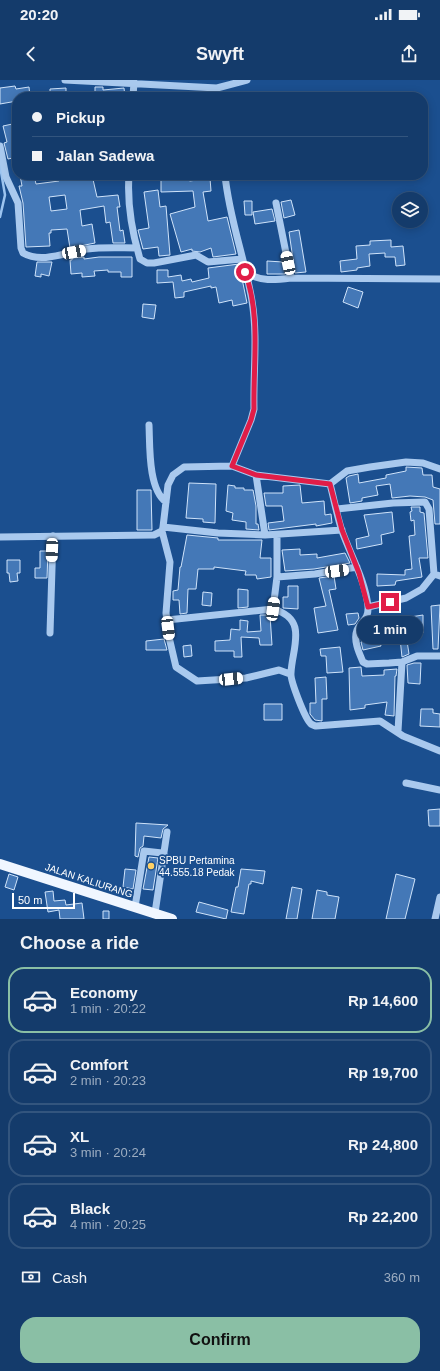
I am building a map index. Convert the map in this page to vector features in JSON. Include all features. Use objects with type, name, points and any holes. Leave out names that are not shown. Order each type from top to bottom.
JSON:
[{"type":"main road","name":"JALAN KALIURANG","points":[[0,864],[172,919]]},
{"type":"street","points":[[65,80],[134,82],[217,88],[247,80]]},
{"type":"street","points":[[133,92],[134,82]]},
{"type":"street","points":[[217,88],[217,92]]},
{"type":"street","points":[[0,146],[6,177],[18,203],[21,248],[23,253],[35,257],[45,257],[88,249],[137,248]]},
{"type":"street","points":[[128,180],[128,193],[140,260],[147,263],[196,255],[208,262],[242,259]]},
{"type":"street","points":[[226,180],[252,302],[256,332],[254,409],[232,466]]},
{"type":"street","points":[[276,203],[292,278]]},
{"type":"street","points":[[245,272],[257,278],[274,280],[292,278],[440,278]]},
{"type":"street","points":[[149,425],[154,482],[160,497],[166,502]]},
{"type":"street","points":[[290,674],[279,670],[246,678],[197,681],[176,667],[166,620],[167,582],[170,562],[162,529],[168,485],[173,475],[184,467],[232,466],[256,475],[330,484],[347,471],[406,462],[423,463],[440,469]]},
{"type":"street","points":[[256,475],[265,535]]},
{"type":"street","points":[[330,484],[342,530],[357,568],[368,607],[367,616],[363,624],[357,629],[355,638],[363,662],[367,664],[402,662],[417,656],[440,656]]},
{"type":"street","points":[[337,509],[393,503],[425,502],[429,509],[437,575],[422,589],[406,598],[368,607]]},
{"type":"street","points":[[0,537],[154,535],[162,529],[265,535],[342,530]]},
{"type":"street","points":[[273,609],[277,577],[277,535]]},
{"type":"street","points":[[50,633],[53,536]]},
{"type":"street","points":[[277,577],[315,574],[357,568]]},
{"type":"street","points":[[166,620],[273,609],[281,611],[290,617],[294,629],[297,644],[290,674],[305,716],[310,724],[316,726],[380,721],[398,731],[403,736],[440,751]]},
{"type":"street","points":[[398,731],[402,662]]},
{"type":"street","points":[[406,783],[440,790]]},
{"type":"street","points":[[156,914],[165,856],[167,832]]},
{"type":"street","points":[[135,907],[144,851],[162,853],[165,856]]},
{"type":"street","points":[[435,919],[440,897]]},
{"type":"building","points":[[15,86],[16,89],[29,87],[30,92],[12,92],[12,102],[0,104],[0,88]]},
{"type":"building","points":[[95,87],[103,87],[103,90],[124,88],[124,92],[95,92]]},
{"type":"building","points":[[66,88],[66,92],[50,92],[50,89]]},
{"type":"building","points":[[12,124],[12,158],[8,159],[4,143],[7,142],[3,126]]},
{"type":"building","points":[[21,180],[35,180],[36,184],[59,180],[93,180],[97,197],[118,195],[120,207],[117,207],[120,231],[123,230],[125,243],[113,243],[110,222],[106,223],[104,206],[80,210],[82,226],[92,224],[95,243],[70,248],[67,229],[51,230],[51,233],[49,233],[50,246],[26,247],[23,203],[19,186],[22,186]],"holes":[[[65,195],[67,209],[51,211],[49,197]]]},
{"type":"building","points":[[161,180],[210,180],[211,191],[203,192],[208,221],[227,217],[236,254],[213,257],[211,248],[200,252],[192,251],[192,249],[181,252],[170,214],[195,207],[193,191],[161,192]]},
{"type":"building","points":[[158,190],[160,207],[166,206],[170,255],[159,256],[158,247],[143,249],[138,230],[149,228],[144,192]]},
{"type":"building","points":[[291,200],[295,215],[284,218],[281,202]]},
{"type":"building","points":[[244,201],[252,201],[252,215],[245,215]]},
{"type":"building","points":[[272,209],[275,221],[255,224],[253,212]]},
{"type":"building","points":[[299,230],[306,272],[295,273],[289,232]]},
{"type":"building","points":[[391,240],[391,247],[403,246],[405,265],[396,266],[395,257],[385,257],[385,253],[369,254],[370,266],[357,268],[357,270],[341,272],[340,261],[357,259],[356,246],[370,245],[370,241]]},
{"type":"building","points":[[84,257],[84,259],[99,257],[132,257],[132,277],[121,277],[121,272],[108,272],[108,270],[94,271],[95,276],[82,277],[82,273],[71,274],[70,260],[72,260],[72,258]]},
{"type":"building","points":[[267,261],[283,262],[285,274],[267,274]]},
{"type":"building","points":[[37,262],[52,262],[49,276],[41,274],[41,277],[35,276]]},
{"type":"building","points":[[239,264],[247,303],[233,306],[232,300],[219,303],[216,287],[211,288],[211,286],[184,292],[184,297],[175,298],[173,282],[157,283],[157,270],[168,270],[168,277],[181,275],[182,281],[191,279],[192,282],[209,278],[208,268]]},
{"type":"building","points":[[348,287],[363,292],[358,308],[343,302]]},
{"type":"building","points":[[143,304],[156,305],[154,319],[142,317]]},
{"type":"building","points":[[406,467],[422,468],[423,475],[432,475],[433,487],[440,489],[440,524],[435,524],[433,500],[425,497],[410,496],[392,498],[390,484],[376,486],[378,495],[362,498],[362,501],[350,503],[346,478],[349,476],[358,474],[359,483],[386,478],[386,475],[406,471]]},
{"type":"building","points":[[189,483],[216,484],[215,523],[203,522],[203,519],[186,518]]},
{"type":"building","points":[[228,485],[235,486],[235,488],[244,488],[244,490],[253,490],[256,506],[256,524],[258,524],[259,530],[246,529],[246,522],[232,520],[233,513],[226,511]]},
{"type":"building","points":[[300,485],[302,503],[324,501],[325,515],[331,514],[332,523],[316,526],[316,524],[269,530],[268,523],[284,521],[282,506],[266,506],[264,493],[283,493],[283,486]]},
{"type":"building","points":[[137,490],[151,490],[152,530],[137,530]]},
{"type":"building","points":[[411,507],[420,507],[420,512],[424,513],[428,558],[419,558],[422,577],[396,581],[395,585],[377,586],[377,574],[405,575],[405,570],[412,569],[409,536],[415,535],[414,520],[411,521]]},
{"type":"building","points":[[392,512],[394,532],[381,535],[382,544],[357,549],[356,539],[369,536],[364,515]]},
{"type":"building","points":[[187,535],[218,538],[218,540],[262,540],[260,558],[271,558],[271,577],[257,579],[256,575],[245,575],[246,571],[214,567],[214,569],[198,569],[196,589],[188,589],[187,613],[180,614],[179,600],[173,600],[173,591],[178,590],[180,567]]},
{"type":"building","points":[[300,549],[300,555],[317,554],[317,558],[345,553],[350,563],[314,569],[285,571],[282,550]]},
{"type":"building","points":[[40,551],[48,551],[47,578],[35,578],[35,568],[40,568]]},
{"type":"building","points":[[7,560],[20,560],[20,573],[17,573],[18,581],[10,582],[9,573],[7,573]]},
{"type":"building","points":[[334,576],[336,589],[329,590],[338,630],[318,633],[314,608],[326,606],[319,578]]},
{"type":"building","points":[[288,586],[298,586],[298,609],[283,608],[283,597],[288,597]]},
{"type":"building","points":[[238,589],[248,590],[248,607],[238,608]]},
{"type":"building","points":[[203,592],[212,593],[211,606],[202,605]]},
{"type":"building","points":[[440,605],[438,649],[433,649],[431,606]]},
{"type":"building","points":[[358,613],[359,618],[355,624],[348,625],[346,614]]},
{"type":"building","points":[[260,615],[270,615],[272,645],[260,645],[259,638],[241,637],[242,657],[234,657],[234,651],[215,651],[215,641],[230,640],[231,629],[240,630],[240,620],[248,621],[247,632],[261,631]]},
{"type":"building","points":[[423,615],[423,633],[413,634],[410,617]]},
{"type":"building","points":[[399,629],[408,629],[409,641],[407,641],[409,654],[402,657]]},
{"type":"building","points":[[379,637],[381,646],[363,650],[361,642]]},
{"type":"building","points":[[164,639],[167,650],[146,650],[146,641]]},
{"type":"building","points":[[191,645],[192,656],[184,657],[183,646]]},
{"type":"building","points":[[340,647],[343,672],[327,673],[326,656],[321,656],[320,649]]},
{"type":"building","points":[[421,663],[420,684],[408,683],[407,665]]},
{"type":"building","points":[[361,667],[362,676],[384,675],[384,670],[397,669],[395,676],[394,716],[385,715],[387,702],[365,705],[365,708],[350,710],[349,668]]},
{"type":"building","points":[[326,677],[327,699],[322,699],[322,721],[315,720],[310,714],[310,703],[316,703],[315,678]]},
{"type":"building","points":[[264,704],[282,704],[282,720],[264,720]]},
{"type":"building","points":[[421,709],[433,709],[433,713],[440,714],[440,727],[420,726]]},
{"type":"building","points":[[440,809],[440,826],[429,826],[428,810]]},
{"type":"building","points":[[136,823],[168,825],[163,829],[161,838],[144,836],[143,846],[140,848],[138,857],[135,856]]},
{"type":"building","points":[[149,857],[158,858],[153,890],[143,889]]},
{"type":"building","points":[[125,869],[136,870],[133,889],[123,887]]},
{"type":"building","points":[[241,869],[265,871],[263,884],[251,881],[251,884],[249,884],[244,914],[231,912]]},
{"type":"building","points":[[9,874],[18,877],[14,890],[5,887]]},
{"type":"building","points":[[396,874],[415,879],[405,919],[386,919]]},
{"type":"building","points":[[292,887],[302,889],[297,919],[286,919]]},
{"type":"building","points":[[317,890],[327,892],[327,895],[339,897],[335,919],[312,919]]},
{"type":"building","points":[[53,891],[54,901],[65,900],[66,905],[82,903],[84,919],[60,919],[59,910],[48,912],[45,892]]},
{"type":"building","points":[[199,902],[228,910],[226,919],[196,912]]},
{"type":"building","points":[[103,911],[109,911],[109,919],[103,919]]},
{"type":"waterway","points":[[0,166],[5,195],[0,217]]},
{"type":"place","name":"SPBU Pertamina 44.555.18 Pedak","points":[[151,866]]},
{"type":"route","points":[[245,272],[248,278],[256,332],[253,376],[254,409],[232,466],[256,475],[330,484],[342,530],[359,573],[368,607],[390,602]]}]
